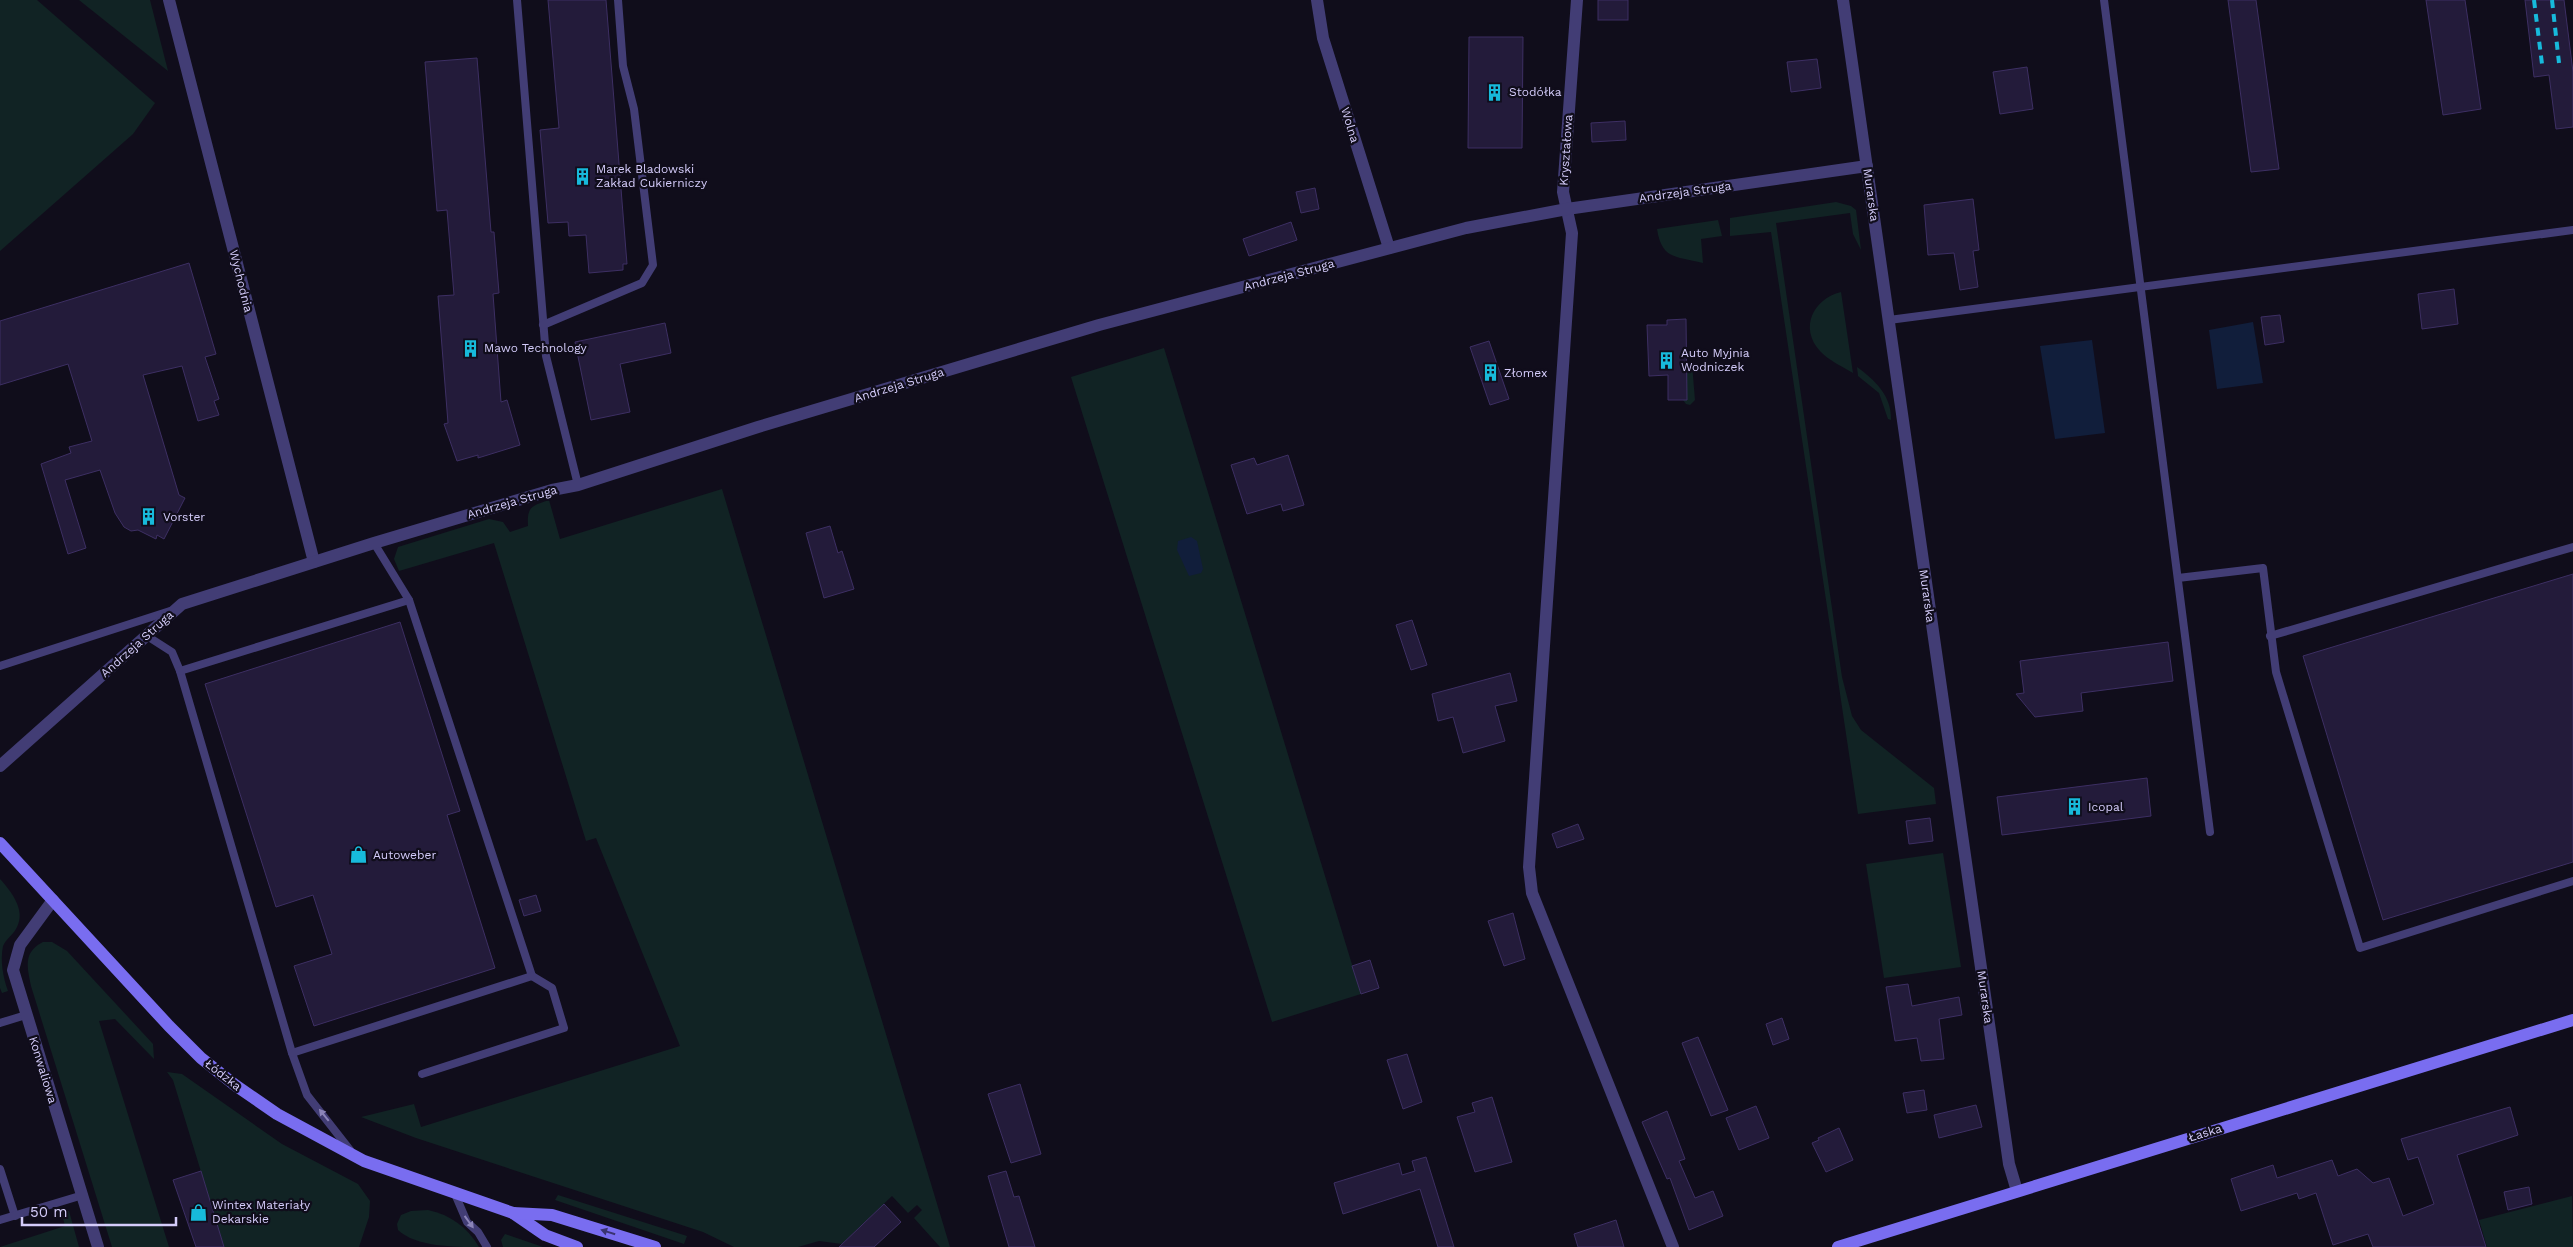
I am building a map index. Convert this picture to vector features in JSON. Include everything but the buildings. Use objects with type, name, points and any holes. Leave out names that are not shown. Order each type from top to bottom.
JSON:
[{"type":"main road","name":"Łódzka","points":[[0,843],[201,1058],[277,1114],[376,1166],[512,1213],[545,1235],[577,1247]]},
{"type":"main road","name":"Łaska","points":[[1838,1247],[2573,1020]]},
{"type":"main road","name":"Łódzka","points":[[512,1213],[552,1214],[654,1247]]},
{"type":"street","name":"Wychodnia","points":[[169,0],[314,562]]},
{"type":"street","name":"Wolna","points":[[1317,0],[1323,38],[1389,248]]},
{"type":"street","name":"Kryształowa","points":[[1577,0],[1563,192],[1572,233],[1530,867],[1532,893],[1673,1247]]},
{"type":"street","name":"Murarska","points":[[1843,0],[2009,1164],[2017,1191]]},
{"type":"street","name":"Andrzeja Struga","points":[[0,766],[182,604],[374,543],[562,487],[578,485],[758,427],[1099,325],[1389,248],[1466,228],[1567,209],[1867,166]]},
{"type":"street","name":"Konwaliowa","points":[[53,900],[20,945],[14,970],[26,1015],[98,1247]]},
{"type":"lane","points":[[517,0],[546,356],[578,485]]},
{"type":"lane","points":[[543,324],[642,283],[653,265],[634,109],[623,66],[618,0]]},
{"type":"lane","points":[[2104,0],[2210,832]]},
{"type":"lane","points":[[1889,320],[2573,230]]},
{"type":"lane","points":[[374,543],[409,600],[532,976],[552,988],[564,1028],[422,1074]]},
{"type":"lane","points":[[2270,636],[2573,547]]},
{"type":"lane","points":[[2178,578],[2263,568],[2276,672],[2360,948],[2573,881]]},
{"type":"lane","points":[[180,670],[409,600]]},
{"type":"lane","points":[[0,666],[172,611]]},
{"type":"lane","points":[[147,636],[172,652],[180,670],[292,1053],[307,1095],[323,1113],[353,1155]]},
{"type":"lane","points":[[292,1053],[532,976]]},
{"type":"lane","points":[[0,1023],[26,1015]]},
{"type":"lane","points":[[0,1169],[15,1216]]},
{"type":"lane","points":[[455,1194],[468,1222],[478,1232],[488,1247]]},
{"type":"lane","points":[[0,1220],[83,1195]]},
{"type":"shaded area","points":[[0,0],[37,0],[155,103],[133,134],[0,251]]},
{"type":"shaded area","points":[[79,0],[150,0],[168,71]]},
{"type":"shaded area","points":[[1836,202],[1851,206],[1856,210],[1861,250],[1853,234],[1850,213],[1776,223],[1842,677],[1852,716],[1861,730],[1934,788],[1936,804],[1858,814],[1771,232],[1730,236],[1730,218]]},
{"type":"shaded area","points":[[1718,220],[1722,236],[1701,239],[1703,263],[1672,255],[1662,246],[1659,239],[1657,229]]},
{"type":"shaded area","points":[[1841,292],[1853,373],[1823,354],[1810,333],[1812,316],[1817,308],[1823,301]]},
{"type":"shaded area","points":[[1164,348],[1361,994],[1272,1022],[1071,377]]},
{"type":"shaded area","points":[[1687,364],[1692,364],[1695,400],[1690,405],[1686,404],[1683,400],[1687,399]]},
{"type":"shaded area","points":[[1857,367],[1881,389],[1889,403],[1891,420],[1888,419],[1879,393],[1858,376]]},
{"type":"shaded area","points":[[722,489],[950,1247],[940,1247],[914,1218],[922,1210],[917,1205],[908,1213],[892,1196],[842,1244],[819,1241],[798,1247],[734,1247],[703,1232],[416,1138],[361,1117],[414,1104],[421,1127],[680,1046],[596,838],[586,841],[494,543],[399,571],[394,559],[398,547],[489,519],[503,522],[510,532],[528,526],[528,515],[531,508],[549,500],[560,539]]},
{"type":"shaded area","points":[[1943,853],[1961,967],[1884,978],[1866,864]]},
{"type":"shaded area","points":[[0,879],[13,895],[20,914],[17,927],[3,946],[2,969],[8,991],[2,993],[0,988]]},
{"type":"shaded area","points":[[43,942],[52,942],[67,951],[153,1044],[154,1059],[115,1019],[99,1021],[169,1247],[112,1247],[28,973],[29,955],[32,950]]},
{"type":"shaded area","points":[[167,1072],[182,1074],[282,1144],[358,1184],[370,1201],[369,1217],[359,1247],[224,1247],[173,1080]]},
{"type":"shaded area","points":[[558,1195],[687,1236],[684,1244],[555,1200]]},
{"type":"shaded area","points":[[2572,1196],[2573,1247],[2487,1247],[2479,1220]]},
{"type":"shaded area","points":[[61,1210],[69,1211],[79,1247],[0,1247],[65,1226]]},
{"type":"shaded area","points":[[428,1210],[444,1215],[458,1223],[469,1233],[479,1247],[425,1243],[406,1236],[398,1230],[397,1224],[401,1215],[411,1211]]},
{"type":"shaded area","points":[[505,1234],[543,1247],[503,1247],[501,1240]]},
{"type":"water","points":[[2253,322],[2263,383],[2217,389],[2209,330]]},
{"type":"water","points":[[2092,340],[2105,433],[2055,439],[2040,346]]},
{"type":"water","points":[[1191,537],[1197,541],[1203,569],[1201,573],[1189,576],[1177,550],[1178,541]]},
{"type":"railway","points":[[2534,0],[2542,64]]},
{"type":"railway","points":[[2552,0],[2559,63]]},
{"type":"place","name":"Stodółka","points":[[1495,92]]},
{"type":"place","name":"Marek Bladowski Zakład Cukierniczy","points":[[582,176]]},
{"type":"place","name":"Mawo Technology","points":[[470,348]]},
{"type":"place","name":"Auto Myjnia Wodniczek","points":[[1667,360]]},
{"type":"place","name":"Złomex","points":[[1490,373]]},
{"type":"place","name":"Vorster","points":[[149,517]]},
{"type":"place","name":"Icopal","points":[[2074,807]]},
{"type":"place","name":"Autoweber","points":[[359,855]]},
{"type":"place","name":"Wintex Materiały Dekarskie","points":[[198,1212]]}]
